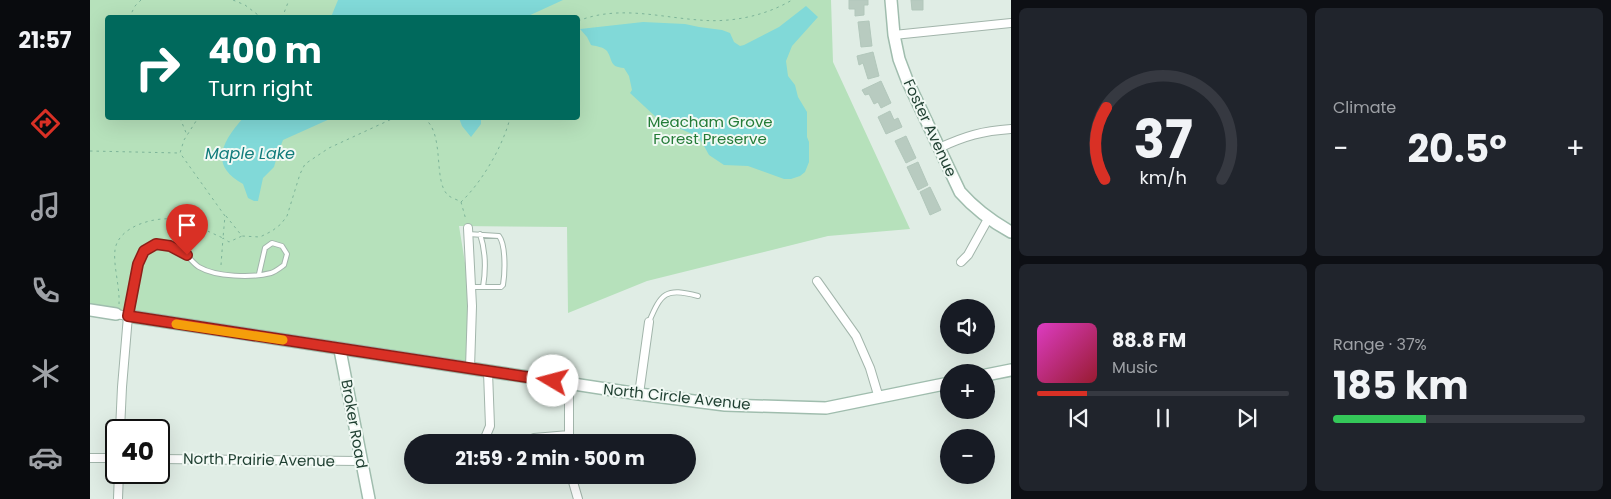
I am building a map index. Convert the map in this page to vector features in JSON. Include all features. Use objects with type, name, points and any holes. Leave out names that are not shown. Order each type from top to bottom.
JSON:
[{"type":"street","name":"Foster Avenue","points":[[891,0],[894,35],[899,59],[960,192],[972,206],[988,219],[1011,232]]},
{"type":"street","points":[[894,35],[1011,23]]},
{"type":"street","points":[[939,148],[967,136],[986,131],[1011,129]]},
{"type":"street","points":[[960,262],[968,255],[988,219]]},
{"type":"street","points":[[468,231],[472,334],[470,368]]},
{"type":"street","points":[[817,282],[856,336],[870,368],[879,398]]},
{"type":"street","name":"North Circle Avenue","points":[[90,310],[121,313],[340,350],[725,405],[826,408],[940,385]]},
{"type":"street","points":[[121,313],[121,419]]},
{"type":"street","points":[[639,394],[649,322]]},
{"type":"street","name":"Broker Road","points":[[340,350],[368,499]]},
{"type":"street","points":[[995,373],[1011,370]]},
{"type":"street","points":[[487,434],[490,426],[488,372]]},
{"type":"street","points":[[569,384],[569,434]]},
{"type":"street","points":[[90,458],[105,458]]},
{"type":"street","name":"North Prairie Avenue","points":[[170,459],[360,461]]},
{"type":"street","points":[[118,499],[119,484]]},
{"type":"street","points":[[574,484],[578,499]]},
{"type":"lane","points":[[468,231],[499,236],[502,240],[504,259],[503,285],[501,287],[471,287]]},
{"type":"lane","points":[[480,234],[484,245],[485,261],[483,287]]},
{"type":"lane","points":[[121,313],[144,251],[156,244],[170,246],[187,255],[198,267],[237,276],[272,273],[284,265],[287,254],[282,246],[272,243],[265,248],[259,274]]},
{"type":"lane","points":[[649,322],[658,300],[668,293],[681,291],[698,296]]},
{"type":"path","points":[[130,15],[141,0]]},
{"type":"path","points":[[233,0],[245,5],[258,15]]},
{"type":"path","points":[[283,15],[289,0]]},
{"type":"path","points":[[580,20],[599,15],[630,12],[698,20],[729,20],[780,7],[792,0]]},
{"type":"path","points":[[181,120],[187,136]]},
{"type":"path","points":[[180,153],[197,120]]},
{"type":"path","points":[[121,313],[115,249],[120,238],[130,228],[146,221],[163,218],[179,220],[229,242],[242,236],[260,237],[281,224],[287,216],[305,164],[329,148],[390,120]]},
{"type":"path","points":[[428,120],[434,131],[443,188],[448,196],[461,202]]},
{"type":"path","points":[[461,202],[476,186],[500,144],[509,120]]},
{"type":"path","points":[[90,151],[180,153]]},
{"type":"path","points":[[180,153],[225,216],[242,236]]},
{"type":"path","points":[[461,202],[468,231]]},
{"type":"path","points":[[221,264],[225,216]]},
{"type":"green space","name":"Meacham Grove Forest Preserve","points":[[90,0],[831,0],[833,62],[910,229],[828,236],[647,281],[568,313],[567,227],[459,226],[472,306],[470,368],[90,310]]},
{"type":"water","points":[[338,0],[563,0],[530,15],[332,15]]},
{"type":"water","points":[[806,6],[818,17],[792,46],[786,61],[788,76],[795,85],[798,97],[807,112],[809,162],[805,172],[791,179],[784,179],[748,166],[724,165],[709,155],[699,137],[658,119],[630,93],[632,90],[629,76],[624,68],[612,63],[606,50],[591,45],[580,29],[643,22],[685,24],[730,33],[734,42],[740,46],[779,27]]},
{"type":"water","name":"Maple Lake","points":[[241,120],[328,120],[283,140],[274,167],[263,178],[258,201],[248,198],[243,184],[232,177],[225,169],[222,161],[222,152],[225,144]]},
{"type":"water","points":[[460,120],[481,120],[481,124],[471,137]]},
{"type":"building","points":[[849,0],[868,0],[868,5],[864,5],[864,15],[855,16],[855,9],[849,9]]},
{"type":"building","points":[[911,0],[923,0],[923,10],[912,10]]},
{"type":"building","points":[[869,21],[872,46],[861,47],[858,22]]},
{"type":"building","points":[[873,52],[879,76],[868,79],[863,63],[859,65],[857,56]]},
{"type":"building","points":[[881,81],[891,103],[881,108],[878,102],[874,104],[869,94],[865,95],[862,90]]},
{"type":"building","points":[[890,111],[894,120],[898,118],[902,127],[886,134],[878,117]]},
{"type":"building","points":[[906,136],[916,158],[906,163],[895,141]]},
{"type":"building","points":[[918,162],[928,185],[918,190],[907,167]]},
{"type":"building","points":[[930,187],[941,210],[930,215],[920,192]]},
{"type":"slow traffic","points":[[176,324],[283,340]]},
{"type":"route","points":[[187,255],[170,246],[156,244],[144,251],[138,264],[128,316],[340,350],[553,381]]}]
